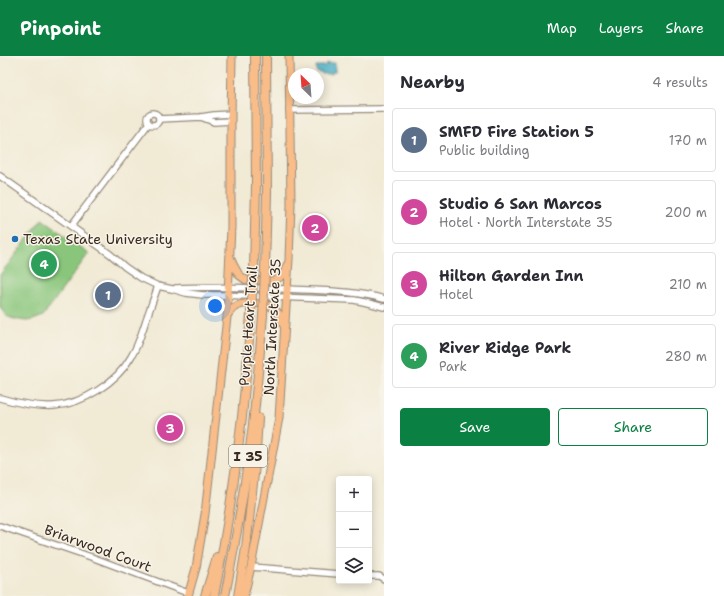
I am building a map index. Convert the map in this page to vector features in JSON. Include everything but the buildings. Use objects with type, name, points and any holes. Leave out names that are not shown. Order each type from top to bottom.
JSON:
[{"type":"highway","name":"Purple Heart Trail","points":[[214,596],[228,518],[243,409],[252,313],[256,185],[255,56]]},
{"type":"highway","name":"Purple Heart Trail","points":[[225,596],[236,540],[253,424],[263,314],[267,193],[266,56]]},
{"type":"highway","points":[[238,596],[246,548],[255,465],[262,368],[264,328],[263,314]]},
{"type":"highway","points":[[205,596],[228,518]]},
{"type":"main road","points":[[188,595],[196,568],[205,514],[226,317],[230,255],[232,56]]},
{"type":"main road","name":"North Interstate 35","points":[[244,596],[251,567],[279,418],[282,387],[291,205],[289,56]]},
{"type":"main road","points":[[230,255],[239,275],[246,280],[274,281],[285,272],[289,260]]},
{"type":"main road","points":[[226,317],[231,310],[242,304],[267,304],[272,306],[279,314],[284,328]]},
{"type":"street","points":[[290,110],[384,109]]},
{"type":"street","points":[[149,123],[147,118],[150,114],[155,113],[158,115],[159,119]]},
{"type":"street","points":[[159,119],[214,115],[231,117]]},
{"type":"street","points":[[149,123],[155,125],[159,119]]},
{"type":"street","points":[[71,226],[149,123]]},
{"type":"street","points":[[0,176],[110,254],[125,267],[141,278],[158,286],[172,288],[228,287],[363,293],[384,299]]},
{"type":"street","points":[[0,398],[40,406],[56,406],[73,402],[108,383],[119,373],[131,358],[139,343],[158,286]]},
{"type":"street","points":[[172,288],[186,293],[203,295],[354,300],[384,307]]},
{"type":"street","name":"Briarwood Court","points":[[0,526],[94,558],[188,595]]},
{"type":"street","points":[[251,567],[336,574]]},
{"type":"street","points":[[372,576],[379,576],[384,579]]},
{"type":"green space","points":[[42,219],[89,253],[43,316],[26,321],[14,319],[6,316],[0,307],[0,275]]},
{"type":"water","points":[[327,63],[335,63],[335,72],[332,72],[332,74],[324,74],[324,68],[316,68],[316,66],[326,66]]},
{"type":"place","name":"Studio 6 San Marcos","points":[[315,228]]},
{"type":"place","name":"Texas State University","points":[[15,239]]},
{"type":"place","name":"River Ridge Park","points":[[44,264]]},
{"type":"place","name":"SMFD Fire Station 5","points":[[108,295]]},
{"type":"place","name":"Hilton Garden Inn","points":[[170,428]]}]
